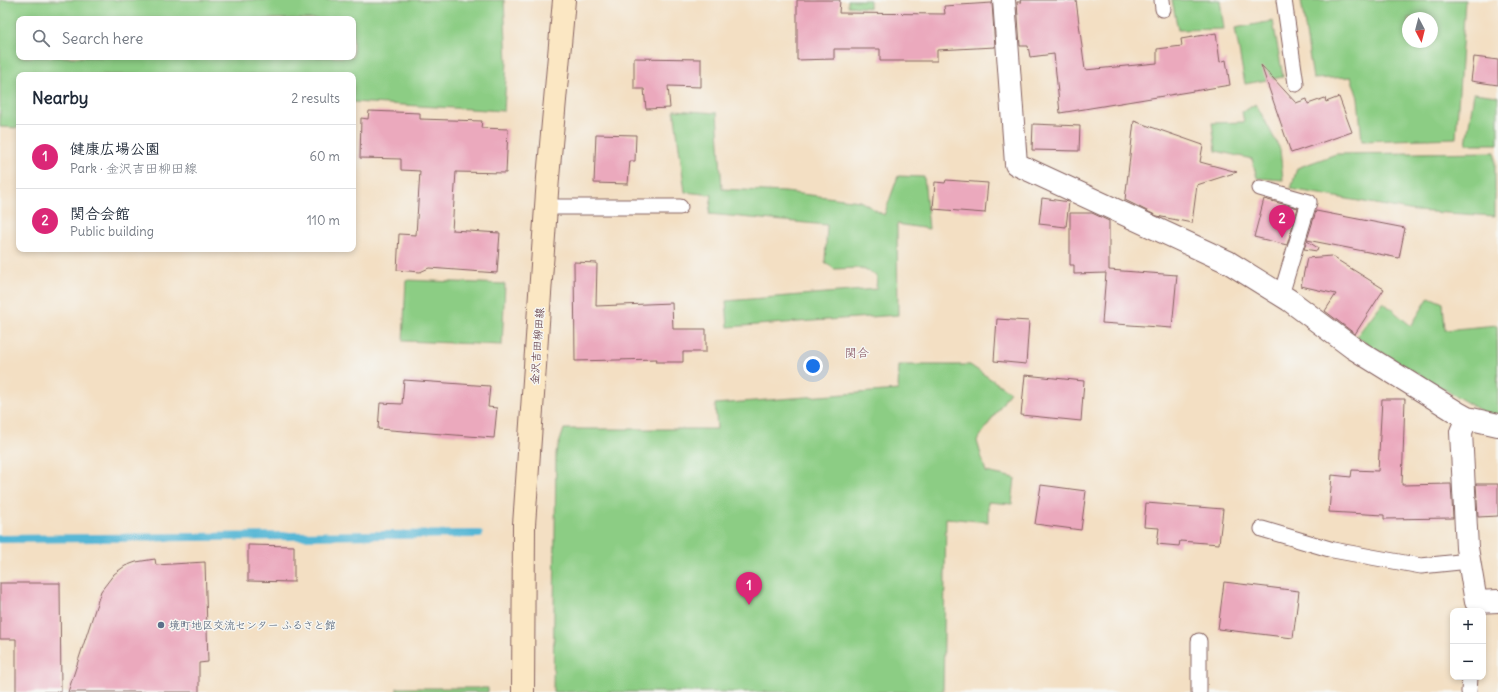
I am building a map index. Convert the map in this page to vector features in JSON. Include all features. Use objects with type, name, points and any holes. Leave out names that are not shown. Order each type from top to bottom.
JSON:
[{"type":"main road","name":"金沢吉田柳田線","points":[[523,692],[524,525],[546,207],[564,0]]},
{"type":"street","points":[[1004,0],[1016,164],[1228,262],[1281,295],[1353,348],[1467,418],[1498,425]]},
{"type":"street","points":[[1467,418],[1461,432],[1466,548],[1475,606],[1498,601]]},
{"type":"lane","points":[[1284,0],[1296,84]]},
{"type":"lane","points":[[1260,188],[1309,202],[1281,295]]},
{"type":"lane","points":[[546,207],[680,207]]},
{"type":"lane","points":[[1262,529],[1333,550],[1421,566],[1469,561]]},
{"type":"lane","points":[[1199,641],[1199,692]]},
{"type":"lane","points":[[1469,692],[1470,680]]},
{"type":"green space","points":[[0,0],[504,0],[507,62],[504,111],[356,102],[356,72],[16,72],[16,128],[0,127]]},
{"type":"green space","points":[[848,0],[870,0],[869,8],[848,6]]},
{"type":"green space","points":[[1172,0],[1220,0],[1224,29],[1178,30]]},
{"type":"green space","points":[[1301,0],[1465,0],[1456,138],[1362,141],[1358,98],[1351,77],[1313,79]]},
{"type":"green space","points":[[1273,21],[1283,77],[1245,84],[1235,28]]},
{"type":"green space","points":[[1474,93],[1498,96],[1498,144],[1466,144]]},
{"type":"green space","points":[[1256,104],[1280,149],[1283,180],[1257,178],[1252,159],[1216,151],[1212,123],[1244,122],[1242,112]]},
{"type":"green space","points":[[674,110],[717,113],[722,189],[785,192],[860,201],[884,215],[898,176],[924,177],[929,229],[897,224],[898,315],[728,327],[726,301],[876,289],[877,276],[861,268],[834,269],[825,262],[827,225],[709,214],[712,195],[685,192]]},
{"type":"green space","points":[[1495,152],[1495,216],[1415,211],[1291,189],[1297,168],[1336,154]]},
{"type":"green space","points":[[406,280],[505,284],[502,345],[403,341]]},
{"type":"green space","points":[[1429,297],[1443,303],[1445,330],[1497,325],[1498,415],[1483,412],[1356,337],[1383,302],[1411,326]]},
{"type":"green space","points":[[899,365],[970,365],[1010,392],[977,441],[986,472],[1015,478],[1012,504],[988,502],[988,522],[946,518],[943,692],[553,692],[556,453],[564,429],[717,429],[715,404],[898,390]]},
{"type":"green space","points":[[397,688],[488,688],[488,692],[397,692]]},
{"type":"building","points":[[797,0],[840,0],[839,13],[945,14],[944,6],[992,3],[995,47],[937,50],[937,61],[880,61],[880,49],[834,49],[834,59],[797,60]]},
{"type":"building","points":[[1020,0],[1076,0],[1085,70],[1157,63],[1157,49],[1182,46],[1181,39],[1216,33],[1220,62],[1226,60],[1230,85],[1060,113],[1054,54],[1030,57],[1028,46],[1020,46],[1017,2],[1021,2]]},
{"type":"building","points":[[1474,57],[1498,60],[1498,85],[1471,81]]},
{"type":"building","points":[[634,58],[701,59],[701,87],[668,86],[670,108],[646,109],[644,89],[634,89]]},
{"type":"building","points":[[1261,65],[1296,103],[1307,99],[1308,104],[1325,98],[1326,102],[1339,97],[1352,132],[1291,153]]},
{"type":"building","points":[[369,111],[420,113],[420,119],[482,121],[481,128],[508,129],[506,173],[456,172],[452,230],[500,233],[497,273],[429,268],[420,272],[397,270],[399,234],[416,235],[420,171],[401,170],[401,159],[360,158],[361,118],[368,119]]},
{"type":"building","points":[[1134,121],[1203,145],[1200,162],[1237,172],[1197,185],[1192,223],[1157,216],[1125,200]]},
{"type":"building","points":[[1033,124],[1080,126],[1079,151],[1032,150]]},
{"type":"building","points":[[596,134],[636,135],[635,161],[630,161],[628,184],[594,183]]},
{"type":"building","points":[[946,180],[988,183],[985,213],[933,209],[935,182],[945,183]]},
{"type":"building","points":[[1042,198],[1069,202],[1066,227],[1039,224]]},
{"type":"building","points":[[1264,199],[1298,208],[1287,245],[1254,237]]},
{"type":"building","points":[[1316,211],[1405,228],[1399,258],[1307,240]]},
{"type":"building","points":[[1070,213],[1092,213],[1109,221],[1109,270],[1177,275],[1172,328],[1102,323],[1106,273],[1074,274],[1074,265],[1070,265]]},
{"type":"building","points":[[1307,241],[1318,248],[1317,251],[1304,249]]},
{"type":"building","points":[[1331,256],[1384,289],[1355,334],[1325,311],[1336,294],[1301,286],[1307,258]]},
{"type":"building","points":[[574,262],[597,263],[596,306],[672,303],[673,329],[706,329],[706,352],[683,352],[683,362],[656,362],[657,359],[575,361]]},
{"type":"building","points":[[997,319],[1029,321],[1026,364],[994,361]]},
{"type":"building","points":[[1025,375],[1084,381],[1081,421],[1021,415]]},
{"type":"building","points":[[404,380],[490,386],[488,407],[497,408],[494,438],[378,429],[380,403],[402,404]]},
{"type":"building","points":[[1382,399],[1405,399],[1402,485],[1451,484],[1453,518],[1384,519],[1384,515],[1329,512],[1332,475],[1351,477],[1352,470],[1378,471]]},
{"type":"building","points":[[1476,484],[1498,484],[1498,516],[1478,517]]},
{"type":"building","points":[[1041,485],[1086,491],[1081,530],[1035,524]]},
{"type":"building","points":[[1146,503],[1223,509],[1219,544],[1180,541],[1179,546],[1157,544],[1159,528],[1144,527]]},
{"type":"building","points":[[248,545],[294,546],[294,582],[248,581]]},
{"type":"building","name":"境町地区交流センター ふるさと館","points":[[155,559],[156,565],[205,562],[208,662],[199,663],[199,692],[68,692],[101,591],[114,574],[125,566],[136,562]]},
{"type":"building","points":[[1224,582],[1299,591],[1293,638],[1218,629]]},
{"type":"building","points":[[0,583],[60,583],[61,692],[16,692],[16,639],[0,639]]},
{"type":"waterway","points":[[0,539],[479,534]]},
{"type":"place","name":"関合会館","points":[[1282,238]]},
{"type":"place","name":"健康広場公園","points":[[749,605]]},
{"type":"place","name":"境町地区交流センター ふるさと館","points":[[161,625]]},
{"type":"district","name":"関合","points":[[857,352]]}]
